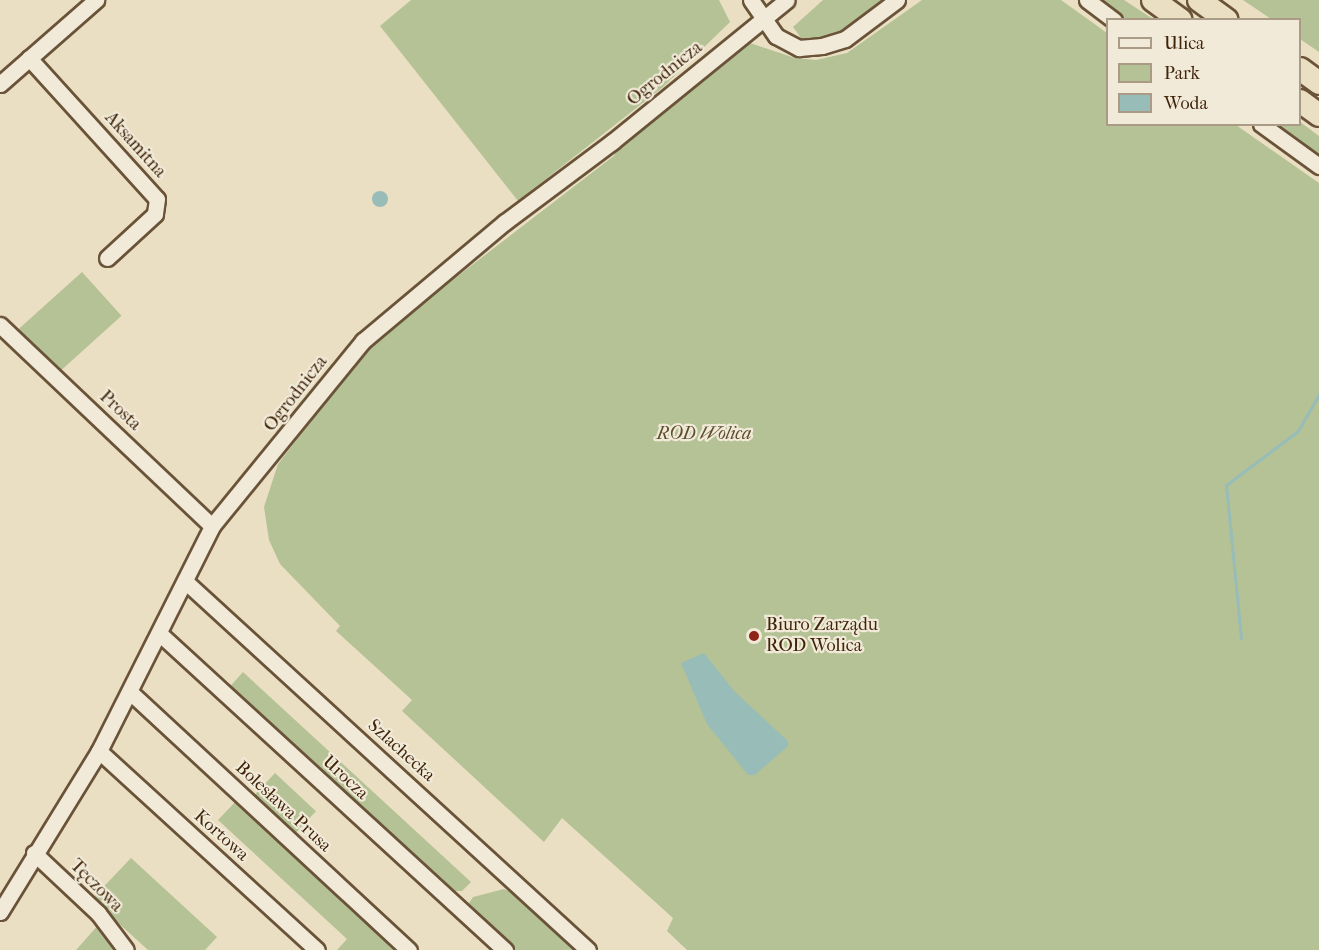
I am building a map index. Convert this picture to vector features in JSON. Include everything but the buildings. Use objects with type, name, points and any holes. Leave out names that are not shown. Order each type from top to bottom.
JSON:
[{"type":"highway","points":[[1153,0],[1178,18]]},
{"type":"highway","points":[[1199,0],[1224,18]]},
{"type":"highway","points":[[1301,70],[1319,83]]},
{"type":"highway","points":[[1301,102],[1319,114]]},
{"type":"street","points":[[751,0],[764,20],[788,44],[822,46],[845,39],[897,0]]},
{"type":"street","name":"Ogrodnicza","points":[[0,912],[34,853],[99,751],[186,582],[212,526],[363,341],[505,222],[612,142],[787,0]]},
{"type":"street","points":[[1087,0],[1111,18]]},
{"type":"street","points":[[0,84],[92,1]]},
{"type":"street","name":"Aksamitna","points":[[29,58],[157,199],[155,214],[107,258]]},
{"type":"street","points":[[1264,126],[1319,166]]},
{"type":"street","name":"Prosta","points":[[0,325],[212,526]]},
{"type":"street","name":"Szlachecka","points":[[186,582],[588,950]]},
{"type":"street","name":"Urocza","points":[[159,634],[505,950]]},
{"type":"street","name":"Bolesława Prusa","points":[[130,692],[409,950]]},
{"type":"street","name":"Kortowa","points":[[99,751],[317,950]]},
{"type":"street","name":"Tęczowa","points":[[34,853],[98,913],[126,950]]},
{"type":"green space","points":[[411,0],[719,0],[730,22],[663,87],[518,201],[380,26]]},
{"type":"green space","points":[[823,0],[882,0],[837,34],[819,39],[801,38],[793,27]]},
{"type":"green space","name":"ROD Wolica","points":[[922,0],[1061,0],[1106,32],[1106,126],[1237,126],[1319,183],[1319,950],[687,950],[667,931],[673,918],[562,818],[544,842],[402,711],[412,700],[336,631],[340,626],[280,564],[269,540],[264,507],[278,464],[372,342],[615,155],[613,152],[750,43],[795,58],[816,60],[847,53]]},
{"type":"green space","points":[[1099,0],[1124,0],[1151,18],[1125,18]]},
{"type":"green space","points":[[1243,0],[1319,0],[1319,52],[1301,40],[1301,18],[1270,18]]},
{"type":"green space","points":[[1301,123],[1319,136],[1319,159],[1271,126],[1301,126]]},
{"type":"green space","points":[[82,272],[121,316],[55,375],[16,332]]},
{"type":"green space","points":[[243,672],[471,882],[462,891],[446,891],[226,691]]},
{"type":"green space","points":[[275,773],[316,811],[292,837],[251,799]]},
{"type":"green space","points":[[238,799],[400,950],[337,950],[347,939],[218,820]]},
{"type":"green space","points":[[131,858],[217,937],[205,950],[148,950],[92,899]]},
{"type":"green space","points":[[504,889],[519,895],[580,950],[509,950],[467,906],[473,897]]},
{"type":"green space","points":[[100,923],[102,932],[120,950],[76,950]]},
{"type":"water","points":[[380,191],[386,193],[388,199],[386,205],[380,207],[374,205],[372,199],[374,193]]},
{"type":"water","points":[[704,653],[734,691],[788,741],[788,746],[755,775],[748,775],[707,724],[681,663]]},
{"type":"waterway","points":[[1241,638],[1226,485],[1298,431],[1319,394]]},
{"type":"place","name":"Biuro Zarządu ROD Wolica","points":[[754,636]]}]
